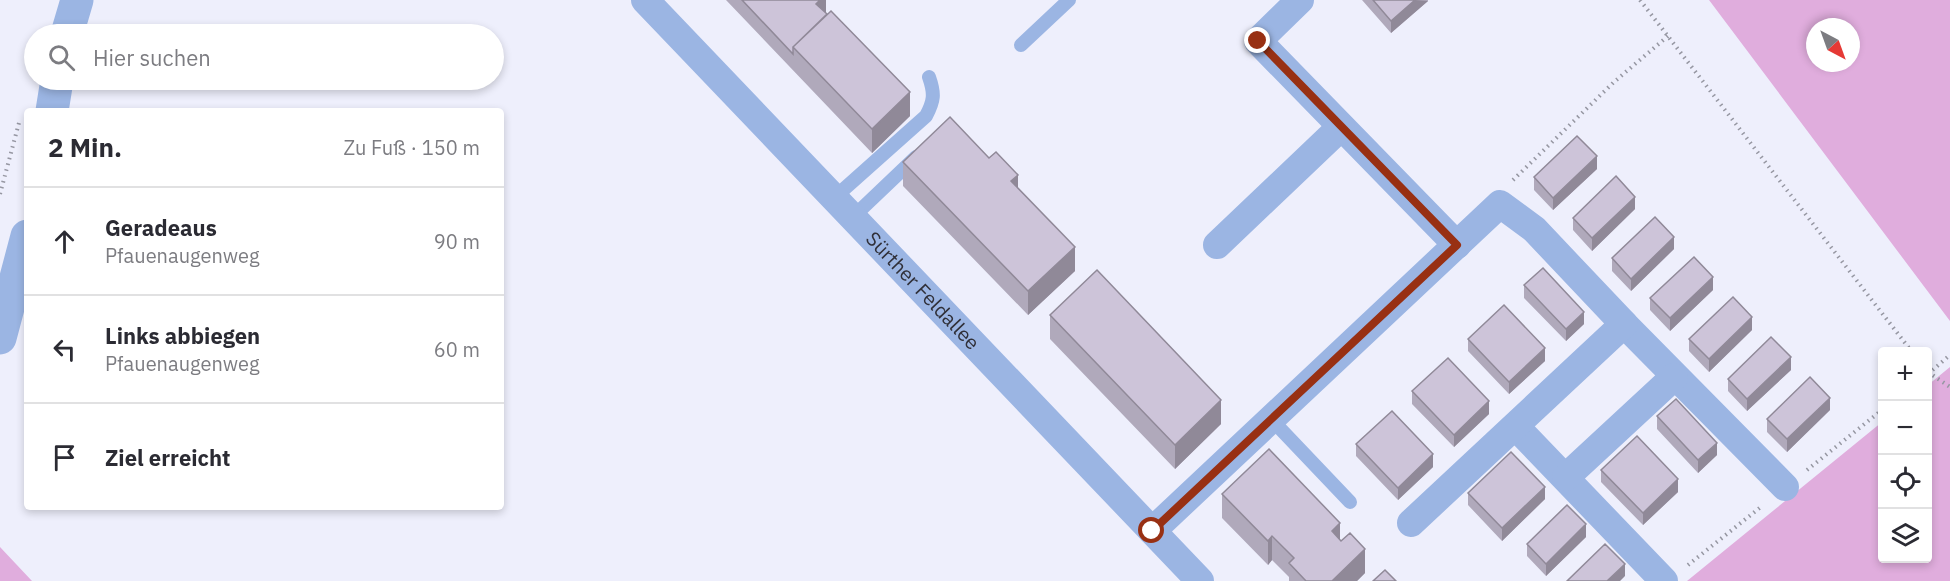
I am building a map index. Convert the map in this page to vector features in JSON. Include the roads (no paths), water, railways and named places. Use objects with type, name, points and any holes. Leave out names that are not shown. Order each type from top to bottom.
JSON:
[{"type":"street","points":[[70,24],[77,0]]},
{"type":"street","points":[[1300,0],[1258,41],[1457,245]]},
{"type":"street","name":"Sürther Feldallee","points":[[658,5],[843,208],[1200,581]]},
{"type":"street","points":[[39,108],[51,90]]},
{"type":"street","points":[[1216,245],[1341,127]]},
{"type":"street","points":[[1152,531],[1500,204],[1534,229],[1674,377],[1785,487]]},
{"type":"street","points":[[0,338],[24,247]]},
{"type":"street","points":[[1412,524],[1624,324]]},
{"type":"street","points":[[1566,477],[1674,377]]},
{"type":"street","points":[[1516,427],[1664,581]]},
{"type":"lane","points":[[1021,45],[1069,0]]},
{"type":"lane","points":[[843,208],[926,116],[933,102],[929,77]]},
{"type":"lane","points":[[843,208],[926,147]]},
{"type":"lane","points":[[1271,419],[1350,502]]}]
